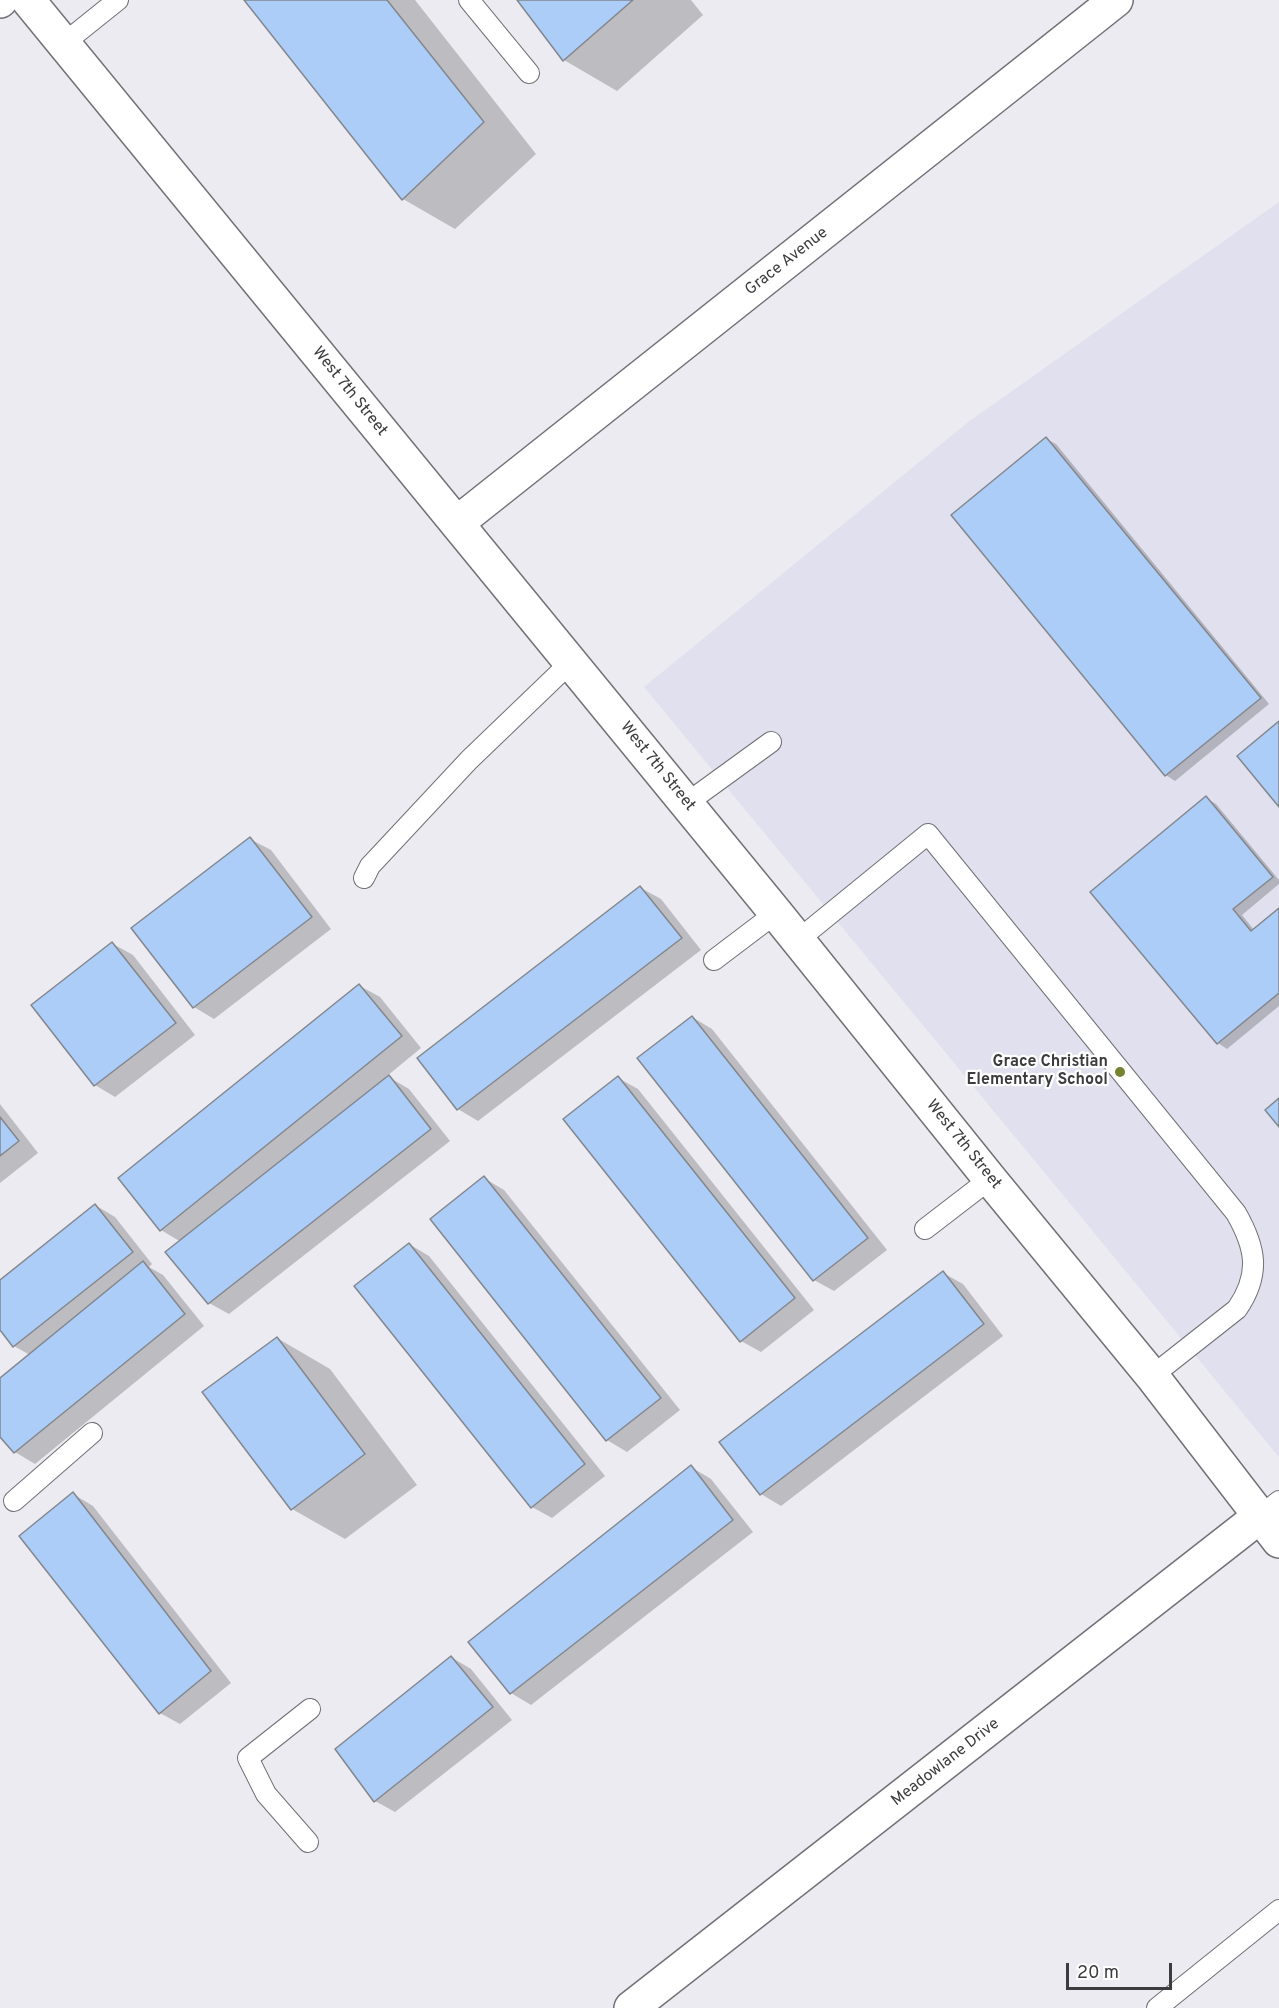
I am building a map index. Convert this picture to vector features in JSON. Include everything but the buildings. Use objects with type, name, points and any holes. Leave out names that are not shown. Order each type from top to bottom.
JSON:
[{"type":"main road","name":"West 7th Street","points":[[28,0],[687,803],[990,1179],[1272,1520]]},
{"type":"main road","name":"Grace Avenue","points":[[457,523],[1116,0]]},
{"type":"main road","name":"Meadowlane Drive","points":[[631,2008],[1272,1520]]},
{"type":"lane","points":[[63,44],[118,0]]},
{"type":"lane","points":[[469,0],[529,73]]},
{"type":"lane","points":[[364,878],[370,866],[469,760],[571,662]]},
{"type":"lane","points":[[687,803],[771,742]]},
{"type":"lane","points":[[798,940],[928,834],[1236,1213],[1249,1239],[1253,1255],[1254,1273],[1245,1298],[1237,1309],[1152,1376]]},
{"type":"lane","points":[[714,960],[776,913]]},
{"type":"lane","points":[[925,1229],[990,1179]]},
{"type":"lane","points":[[14,1500],[92,1433]]},
{"type":"lane","points":[[308,1842],[266,1794],[248,1758],[310,1709]]},
{"type":"lane","points":[[1156,2008],[1279,1910]]},
{"type":"shaded area","name":"Grace Christian Elementary School","points":[[1279,202],[1279,1457],[644,687],[967,423]]},
{"type":"place","name":"Grace Christian Elementary School","points":[[1120,1072]]}]
